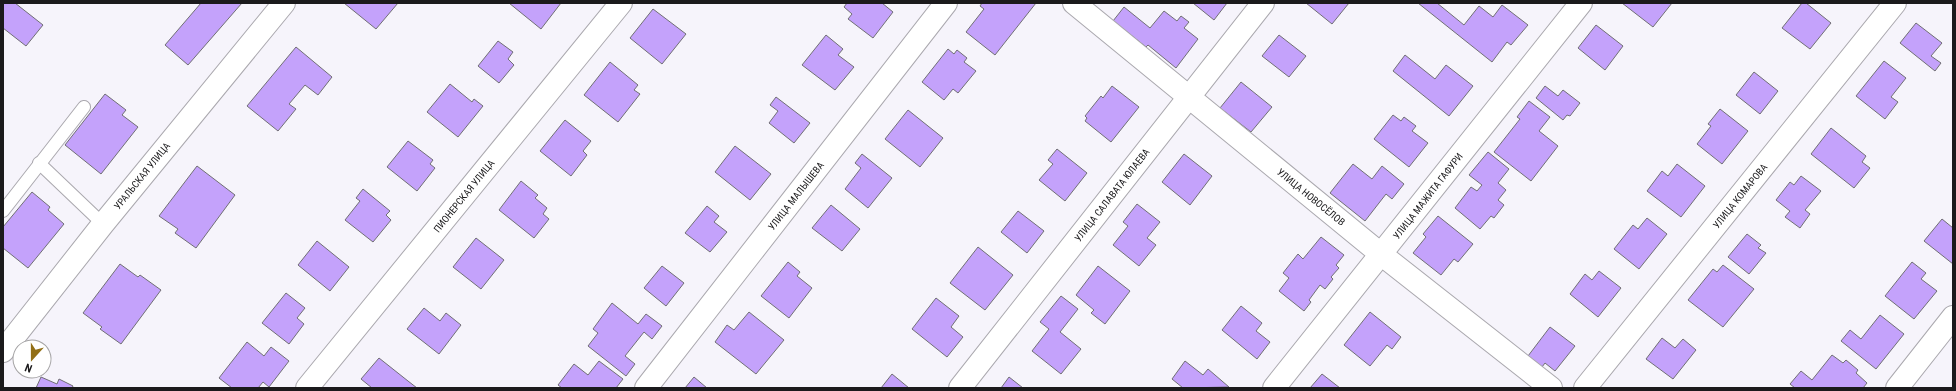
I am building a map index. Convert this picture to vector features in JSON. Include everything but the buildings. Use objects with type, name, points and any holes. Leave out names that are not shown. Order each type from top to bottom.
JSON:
[{"type":"street","name":"УРАЛЬСКАЯ УЛИЦА","points":[[3,350],[103,224],[284,3]]},
{"type":"street","name":"ПИОНЕРСКАЯ УЛИЦА","points":[[307,388],[621,3]]},
{"type":"street","name":"УЛИЦА МАЛЫШЕВА","points":[[646,388],[946,3]]},
{"type":"street","name":"УЛИЦА НОВОСЁЛОВ","points":[[1074,3],[1382,255],[1551,388]]},
{"type":"street","name":"УЛИЦА САЛАВАТА ЮЛАЕВА","points":[[960,388],[1263,3]]},
{"type":"street","name":"УЛИЦА МАЖИТА ГАФУРИ","points":[[1274,388],[1382,255],[1581,3]]},
{"type":"street","name":"УЛИЦА КОМАРОВА","points":[[1585,388],[1895,3]]},
{"type":"street","points":[[1898,388],[1953,316]]},
{"type":"lane","points":[[3,211],[84,107]]},
{"type":"lane","points":[[40,163],[103,224]]}]
